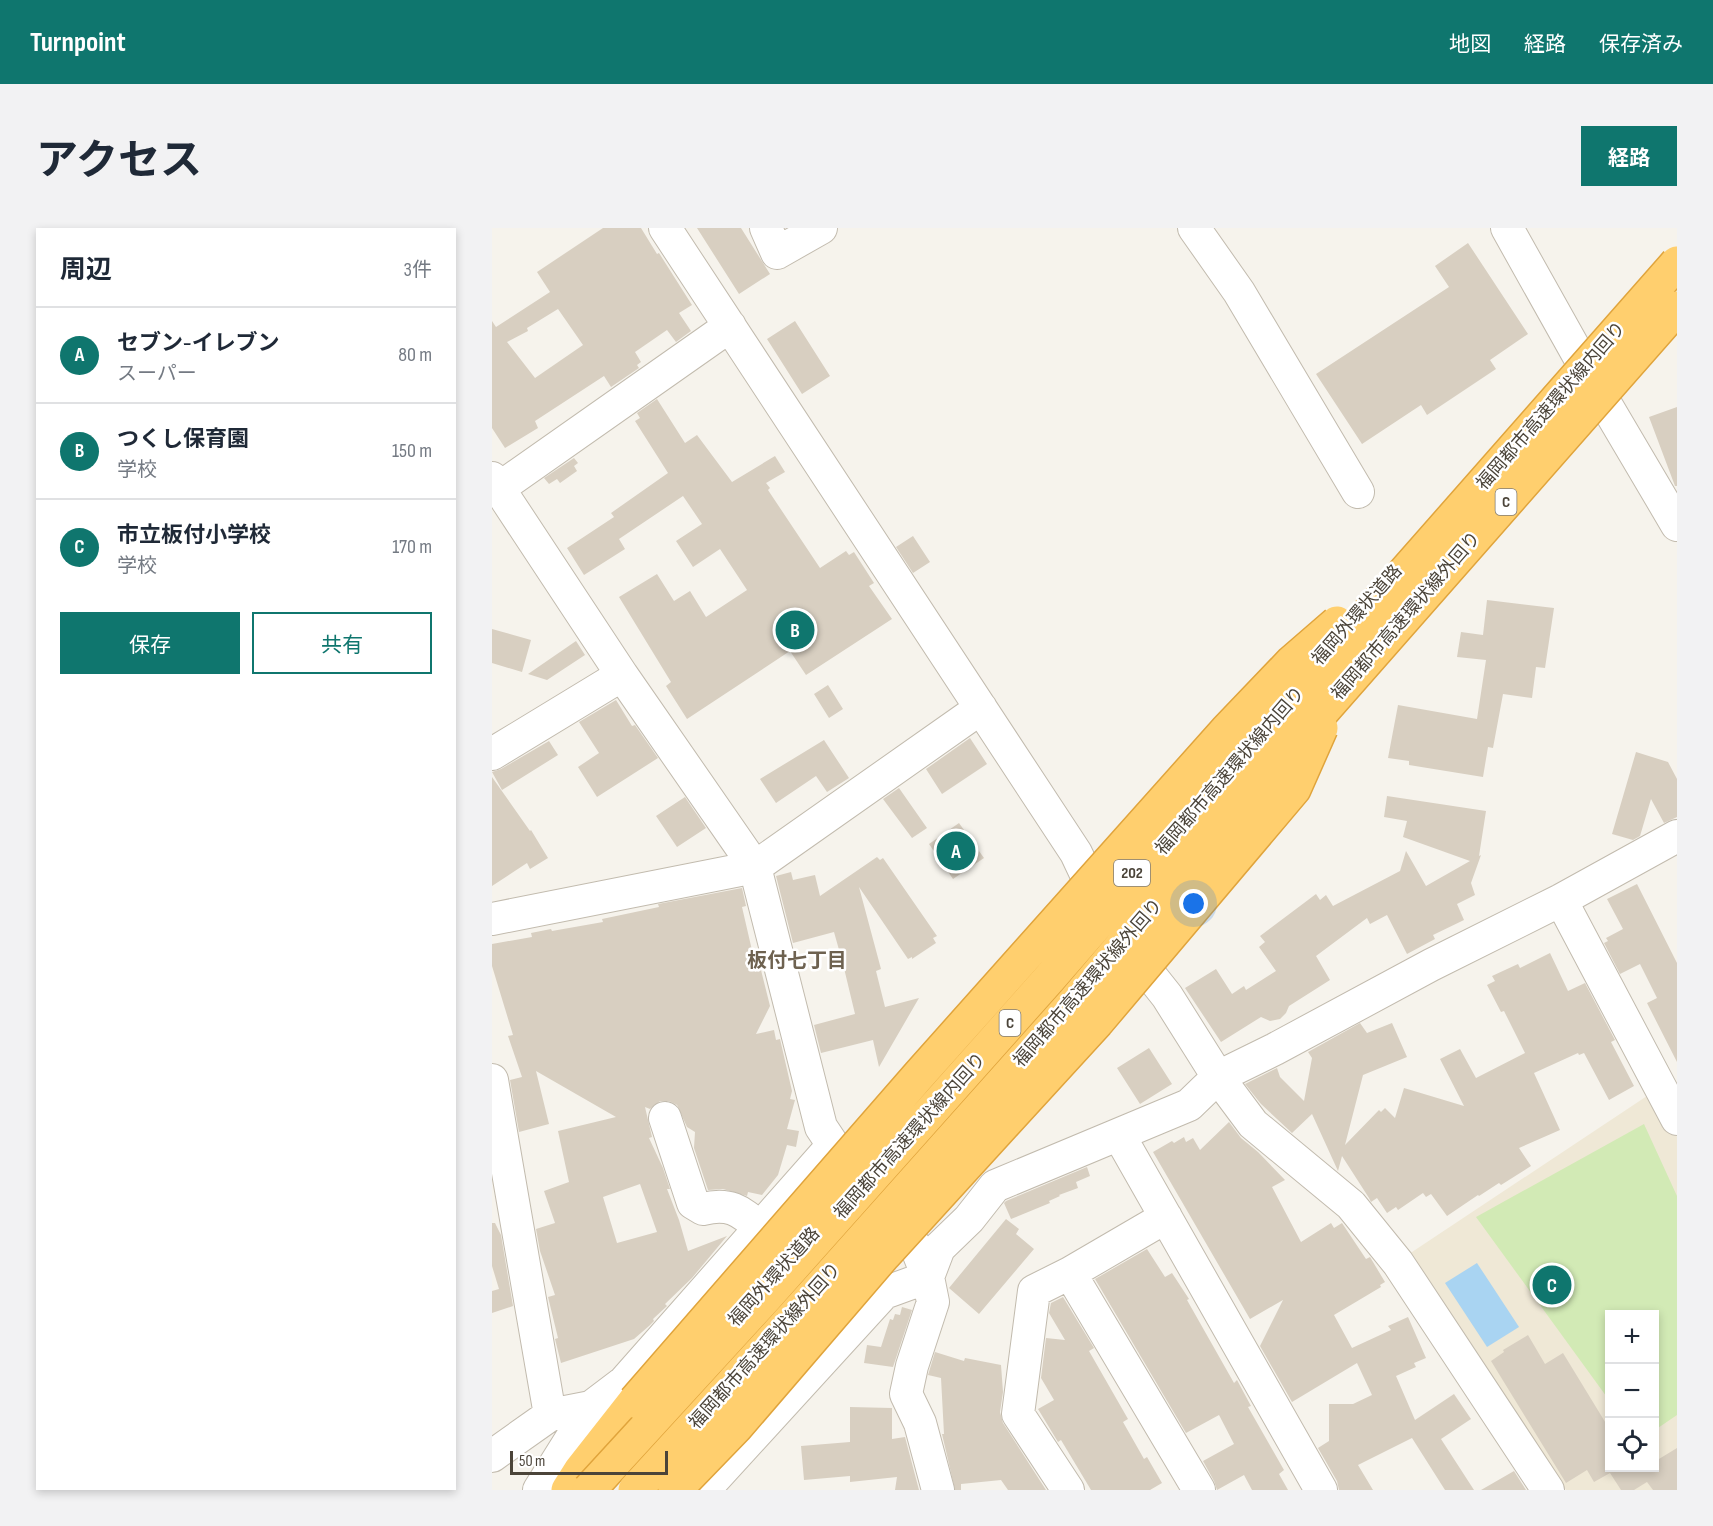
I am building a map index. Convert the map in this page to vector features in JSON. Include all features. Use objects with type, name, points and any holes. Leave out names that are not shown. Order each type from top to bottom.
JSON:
[{"type":"highway","name":"福岡外環状道路","points":[[584,1490],[862,1180],[1101,906],[1173,828],[1581,359],[1677,253]]},
{"type":"highway","name":"福岡都市高速環状線内回り","points":[[589,1490],[765,1298],[1041,988],[1677,263]]},
{"type":"highway","name":"福岡都市高速環状線外回り","points":[[638,1490],[1074,1002],[1336,696],[1677,308]]},
{"type":"highway","name":"202","points":[[638,1490],[889,1215],[1208,850],[1375,668],[1677,322]]},
{"type":"highway","points":[[568,1490],[580,1471],[635,1401],[919,1075],[1226,731],[1292,662],[1424,550]]},
{"type":"highway","points":[[675,1490],[743,1418],[884,1255],[1097,1022],[1294,789],[1336,696]]},
{"type":"street","points":[[665,228],[1076,853],[1101,906],[1125,944],[1167,996],[1218,1077],[1253,1124],[1351,1205],[1398,1263],[1548,1490]]},
{"type":"street","points":[[766,228],[777,253],[821,228]]},
{"type":"street","points":[[1194,228],[1239,292],[1358,492]]},
{"type":"street","points":[[1507,228],[1605,403],[1677,525]]},
{"type":"street","points":[[730,326],[495,484],[622,675],[755,867],[821,1127],[916,1247],[928,1277],[933,1302],[912,1366],[906,1394],[920,1423],[938,1490]]},
{"type":"street","points":[[492,754],[622,675]]},
{"type":"street","points":[[492,918],[755,867],[981,708]]},
{"type":"street","points":[[704,1490],[884,1293],[928,1277],[939,1248],[969,1219],[995,1186],[1189,1105],[1218,1077],[1431,965],[1561,900],[1677,836]]},
{"type":"street","points":[[1561,900],[1677,1119]]},
{"type":"street","points":[[492,1080],[550,1415]]},
{"type":"street","points":[[665,1118],[693,1203],[703,1209],[719,1205],[732,1208],[761,1228]]},
{"type":"street","points":[[1119,1135],[1320,1490]]},
{"type":"street","points":[[539,1490],[591,1407],[624,1382],[833,1145]]},
{"type":"street","points":[[1068,1490],[1018,1414],[1034,1291],[1070,1273],[1166,1217]]},
{"type":"street","points":[[1070,1273],[1199,1490]]},
{"type":"street","points":[[492,1456],[550,1415],[591,1407]]},
{"type":"shaded area","points":[[1653,1092],[1677,1137],[1677,1490],[1566,1490],[1406,1256]]},
{"type":"green space","points":[[1644,1124],[1677,1196],[1677,1415],[1659,1427],[1659,1310],[1605,1310],[1605,1394],[1476,1217]]},
{"type":"water","points":[[1477,1263],[1519,1327],[1487,1347],[1445,1283]]},
{"type":"building","points":[[603,228],[641,228],[692,305],[679,313],[691,331],[676,342],[667,330],[635,352],[641,362],[637,365],[639,368],[611,387],[604,376],[535,421],[538,428],[505,448],[492,428],[492,321],[496,327],[550,292],[537,272]],"holes":[[[558,309],[583,345],[535,378],[507,342],[528,331],[527,328]]]},
{"type":"building","points":[[697,228],[741,228],[770,274],[739,294]]},
{"type":"building","points":[[1468,243],[1528,334],[1490,360],[1496,369],[1427,415],[1421,405],[1362,444],[1316,374],[1449,287],[1435,266]]},
{"type":"building","points":[[795,321],[830,376],[802,394],[767,339]]},
{"type":"building","points":[[657,399],[685,443],[697,435],[732,482],[775,456],[785,472],[766,483],[770,488],[768,490],[820,568],[846,551],[849,555],[854,552],[874,583],[869,586],[892,619],[806,675],[790,651],[687,719],[666,686],[671,682],[619,597],[657,574],[674,601],[690,591],[706,617],[747,590],[720,549],[693,567],[676,541],[702,524],[683,496],[619,539],[625,549],[584,575],[567,548],[614,517],[611,513],[668,473],[635,421],[640,418],[637,413]]},
{"type":"building","points":[[1677,407],[1677,486],[1675,486],[1649,417]]},
{"type":"building","points":[[574,458],[578,463],[574,466],[577,471],[560,483],[557,479],[549,484],[544,478]]},
{"type":"building","points":[[913,536],[930,562],[913,573],[896,547]]},
{"type":"building","points":[[1487,600],[1554,608],[1545,668],[1536,667],[1532,698],[1503,694],[1493,748],[1488,747],[1483,777],[1409,765],[1409,761],[1388,758],[1398,705],[1477,719],[1486,660],[1457,657],[1461,632],[1483,635]]},
{"type":"building","points":[[492,629],[531,640],[522,672],[492,663]]},
{"type":"building","points":[[576,641],[585,655],[547,680],[528,674]]},
{"type":"building","points":[[828,685],[843,709],[829,718],[814,694]]},
{"type":"building","points":[[616,700],[632,726],[635,725],[658,758],[597,797],[578,767],[599,753],[579,722]]},
{"type":"building","points":[[970,738],[987,764],[942,794],[926,769]]},
{"type":"building","points":[[824,740],[849,778],[827,792],[816,776],[776,803],[760,779]]},
{"type":"building","points":[[549,741],[558,755],[502,790],[492,772]]},
{"type":"building","points":[[1636,752],[1668,762],[1677,779],[1677,817],[1664,823],[1651,799],[1640,836],[1633,840],[1612,834]]},
{"type":"building","points":[[492,777],[531,830],[548,858],[530,869],[527,863],[492,886]]},
{"type":"building","points":[[899,788],[927,828],[912,838],[883,799]]},
{"type":"building","points":[[1387,796],[1486,811],[1479,856],[1481,855],[1471,883],[1475,895],[1457,904],[1464,920],[1433,935],[1435,939],[1407,954],[1387,915],[1370,924],[1367,918],[1316,956],[1330,980],[1289,1006],[1280,1019],[1270,1021],[1261,1017],[1221,1042],[1185,988],[1216,969],[1232,994],[1244,986],[1246,990],[1276,971],[1259,947],[1265,942],[1260,936],[1316,894],[1320,900],[1326,895],[1333,906],[1400,871],[1406,851],[1426,886],[1470,861],[1403,837],[1407,821],[1384,817]]},
{"type":"building","points":[[685,797],[706,828],[677,847],[656,816]]},
{"type":"building","points":[[959,823],[984,858],[953,879],[929,844]]},
{"type":"building","points":[[877,857],[880,860],[883,858],[937,936],[933,938],[936,943],[912,959],[912,957],[908,959],[859,887],[881,969],[876,971],[885,1007],[919,998],[879,1067],[873,1040],[821,1053],[814,1025],[855,1014],[843,964],[834,932],[793,943],[776,876],[791,872],[793,880],[815,875],[820,896]]},
{"type":"building","points":[[1637,884],[1677,963],[1677,1062],[1647,1003],[1657,998],[1640,964],[1620,974],[1604,943],[1608,941],[1606,938],[1623,929],[1607,899]]},
{"type":"building","points":[[742,888],[746,906],[742,907],[751,946],[757,971],[761,970],[770,1006],[756,1034],[774,1030],[776,1040],[780,1039],[792,1091],[790,1099],[795,1100],[787,1129],[799,1131],[796,1147],[787,1145],[778,1175],[762,1195],[748,1192],[747,1196],[723,1189],[708,1190],[694,1148],[695,1132],[687,1127],[677,1105],[669,1101],[660,1101],[650,1109],[645,1107],[652,1137],[649,1138],[663,1168],[670,1189],[667,1189],[688,1251],[727,1236],[692,1278],[665,1304],[667,1306],[653,1319],[654,1321],[634,1339],[561,1363],[555,1339],[558,1338],[548,1297],[555,1295],[540,1251],[536,1229],[555,1223],[544,1191],[569,1182],[558,1131],[616,1117],[536,1071],[549,1124],[519,1132],[510,1080],[522,1077],[508,1036],[513,1035],[492,966],[492,944],[532,937],[531,933],[551,929],[552,931],[603,922],[602,919],[659,907],[658,904]],"holes":[[[640,1184],[657,1232],[617,1243],[603,1197]]]},
{"type":"building","points":[[1550,953],[1568,991],[1585,983],[1615,1040],[1611,1042],[1634,1086],[1609,1100],[1584,1053],[1579,1055],[1578,1053],[1534,1073],[1560,1130],[1519,1148],[1531,1166],[1501,1185],[1499,1183],[1478,1195],[1447,1216],[1431,1194],[1426,1197],[1423,1193],[1398,1210],[1396,1207],[1387,1213],[1377,1198],[1371,1202],[1342,1156],[1338,1171],[1312,1114],[1292,1133],[1261,1104],[1245,1084],[1277,1068],[1280,1077],[1304,1101],[1312,1058],[1308,1052],[1360,1023],[1367,1033],[1392,1023],[1407,1057],[1363,1075],[1345,1145],[1379,1110],[1381,1112],[1385,1108],[1395,1118],[1404,1088],[1464,1106],[1440,1059],[1460,1049],[1476,1078],[1525,1053],[1504,1011],[1501,1012],[1487,985],[1495,981],[1492,976],[1518,964],[1520,968]]},
{"type":"building","points":[[1149,1048],[1172,1084],[1140,1104],[1117,1068]]},
{"type":"building","points":[[1229,1122],[1241,1138],[1285,1180],[1272,1187],[1301,1242],[1331,1223],[1334,1228],[1342,1223],[1366,1259],[1370,1257],[1385,1282],[1380,1285],[1381,1287],[1334,1315],[1352,1348],[1391,1330],[1388,1326],[1408,1317],[1426,1358],[1414,1363],[1416,1367],[1396,1376],[1415,1420],[1454,1394],[1471,1419],[1441,1439],[1474,1490],[1445,1490],[1412,1438],[1358,1465],[1373,1490],[1339,1490],[1337,1481],[1318,1448],[1329,1441],[1329,1404],[1353,1404],[1372,1395],[1357,1363],[1292,1402],[1260,1346],[1283,1300],[1250,1319],[1153,1152],[1184,1137],[1186,1142],[1193,1138],[1200,1150]]},
{"type":"building","points":[[1087,1167],[1090,1176],[1076,1182],[1078,1188],[1059,1195],[1049,1201],[1050,1203],[1011,1219],[1004,1203],[1006,1201]]},
{"type":"building","points":[[1006,1219],[1019,1229],[1016,1234],[1034,1249],[979,1314],[949,1288]]},
{"type":"building","points":[[492,1223],[495,1223],[501,1235],[513,1306],[492,1313],[492,1291],[499,1289],[492,1266]]},
{"type":"building","points":[[1147,1249],[1165,1277],[1172,1273],[1189,1299],[1187,1300],[1234,1383],[1237,1380],[1251,1406],[1248,1407],[1284,1470],[1279,1474],[1288,1490],[1252,1490],[1244,1475],[1217,1490],[1203,1461],[1234,1444],[1219,1415],[1186,1433],[1095,1279]]},
{"type":"building","points":[[1063,1297],[1094,1348],[1089,1351],[1128,1419],[1123,1422],[1144,1459],[1147,1457],[1162,1483],[1150,1490],[1091,1490],[1061,1440],[1058,1442],[1038,1409],[1054,1400],[1041,1378],[1046,1338],[1065,1340],[1049,1313],[1051,1303]]},
{"type":"building","points":[[902,1307],[912,1310],[893,1367],[864,1363],[867,1345],[881,1347],[890,1319],[893,1320],[895,1314],[900,1315]]},
{"type":"building","points":[[1528,1335],[1545,1364],[1563,1353],[1605,1422],[1605,1472],[1659,1472],[1659,1459],[1677,1448],[1677,1490],[1653,1490],[1647,1482],[1634,1490],[1621,1490],[1610,1473],[1594,1482],[1587,1470],[1566,1483],[1491,1361],[1504,1352],[1503,1350]]},
{"type":"building","points":[[935,1352],[964,1361],[965,1358],[1001,1365],[1003,1392],[1000,1412],[1003,1423],[1046,1490],[1008,1490],[1001,1480],[961,1484],[961,1490],[955,1490],[942,1434],[944,1434],[941,1378],[928,1375]]},
{"type":"building","points":[[850,1407],[892,1408],[892,1439],[905,1437],[919,1490],[895,1490],[897,1477],[850,1482],[850,1476],[804,1480],[801,1446],[850,1442]]},
{"type":"building","points":[[1514,1471],[1526,1490],[1481,1490]]},
{"type":"place","name":"つくし保育園","points":[[795,630]]},
{"type":"place","name":"セブン-イレブン","points":[[956,851]]},
{"type":"place","name":"市立板付小学校","points":[[1552,1285]]},
{"type":"district","name":"板付七丁目","points":[[797,961]]}]
